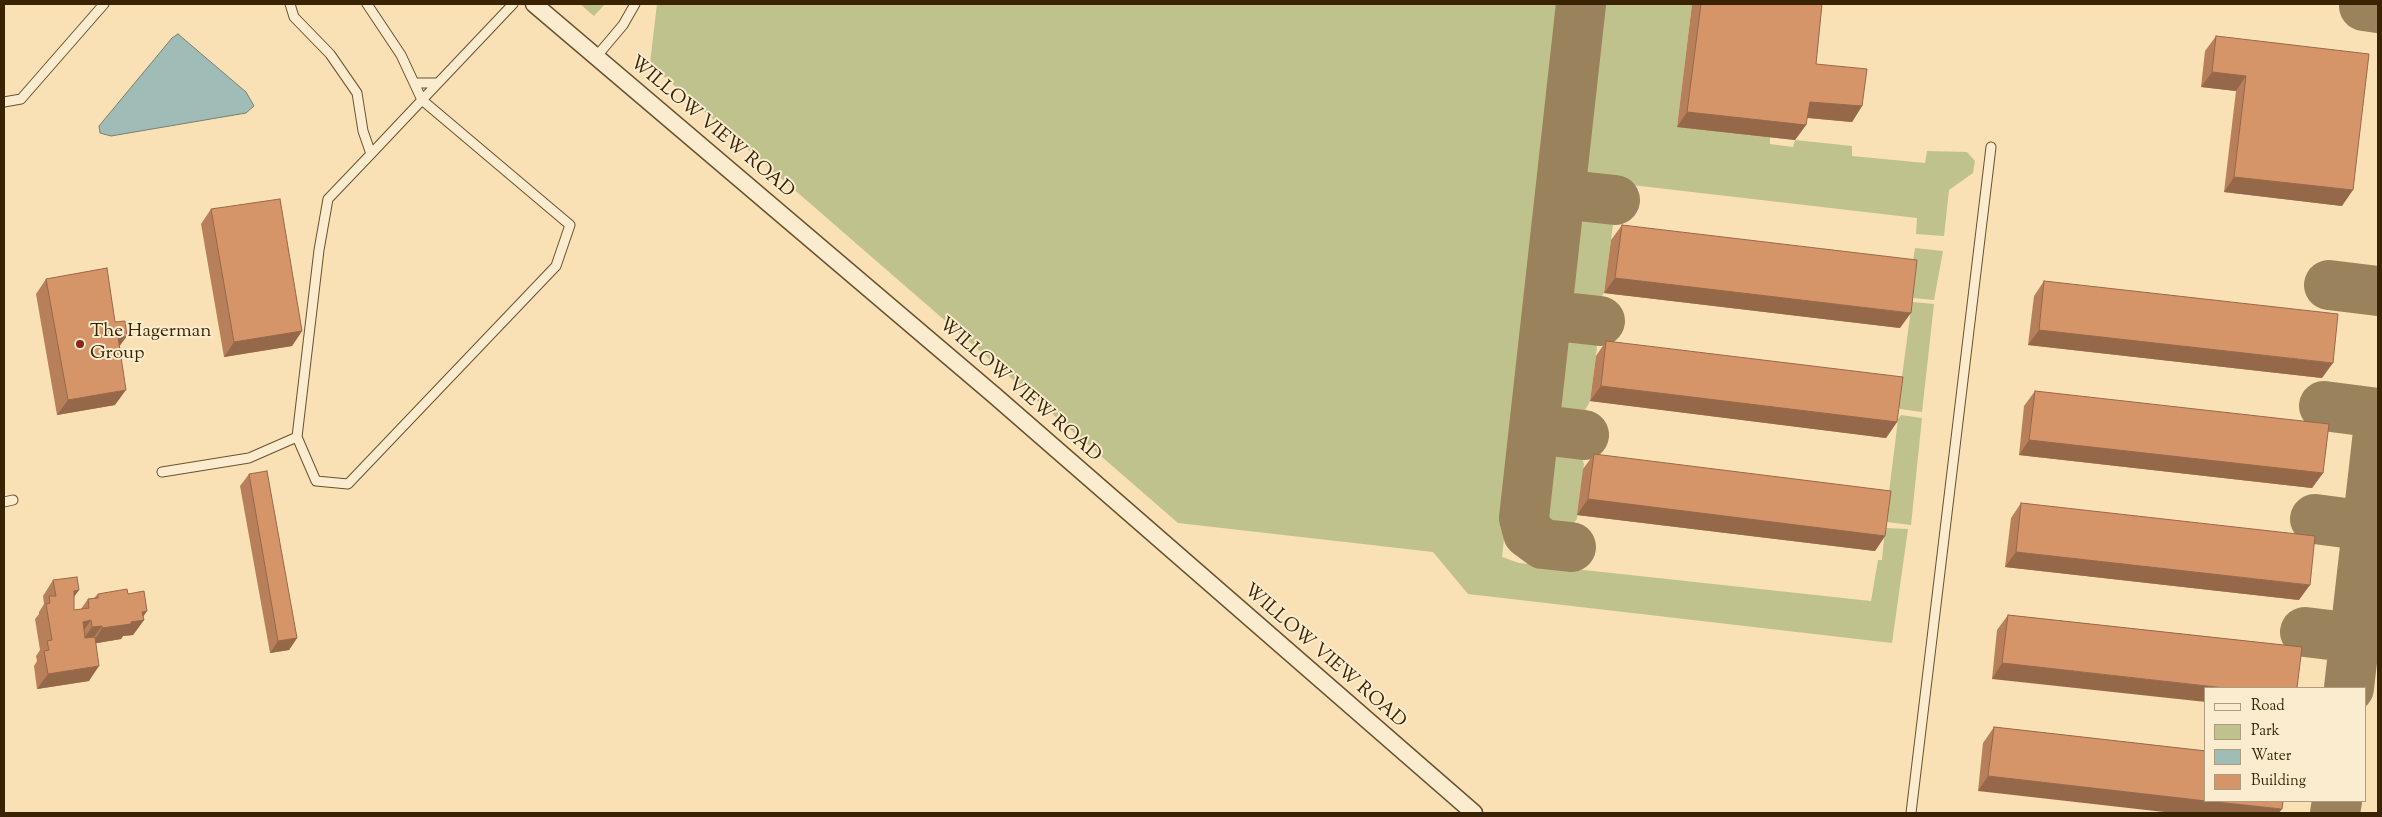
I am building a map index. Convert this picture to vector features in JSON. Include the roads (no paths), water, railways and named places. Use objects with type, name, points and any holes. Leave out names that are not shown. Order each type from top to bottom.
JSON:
[{"type":"street","name":"WILLOW VIEW ROAD","points":[[534,4],[994,395],[1474,813]]},
{"type":"lane","points":[[4,102],[21,99],[104,4]]},
{"type":"lane","points":[[290,4],[294,18],[330,54],[357,93],[363,131],[372,154]]},
{"type":"lane","points":[[367,4],[401,55],[422,100],[570,225],[556,266],[348,484],[316,480],[297,437],[319,250],[328,199],[372,154],[422,100],[513,4]]},
{"type":"lane","points":[[596,57],[623,25],[635,4]]},
{"type":"lane","points":[[414,83],[438,83]]},
{"type":"lane","points":[[1911,813],[1992,147]]},
{"type":"lane","points":[[162,472],[249,458],[297,437]]},
{"type":"water","points":[[178,34],[246,92],[254,106],[246,113],[111,136],[100,133],[99,126],[172,38]]},
{"type":"place","name":"The Hagerman Group","points":[[80,344]]}]
